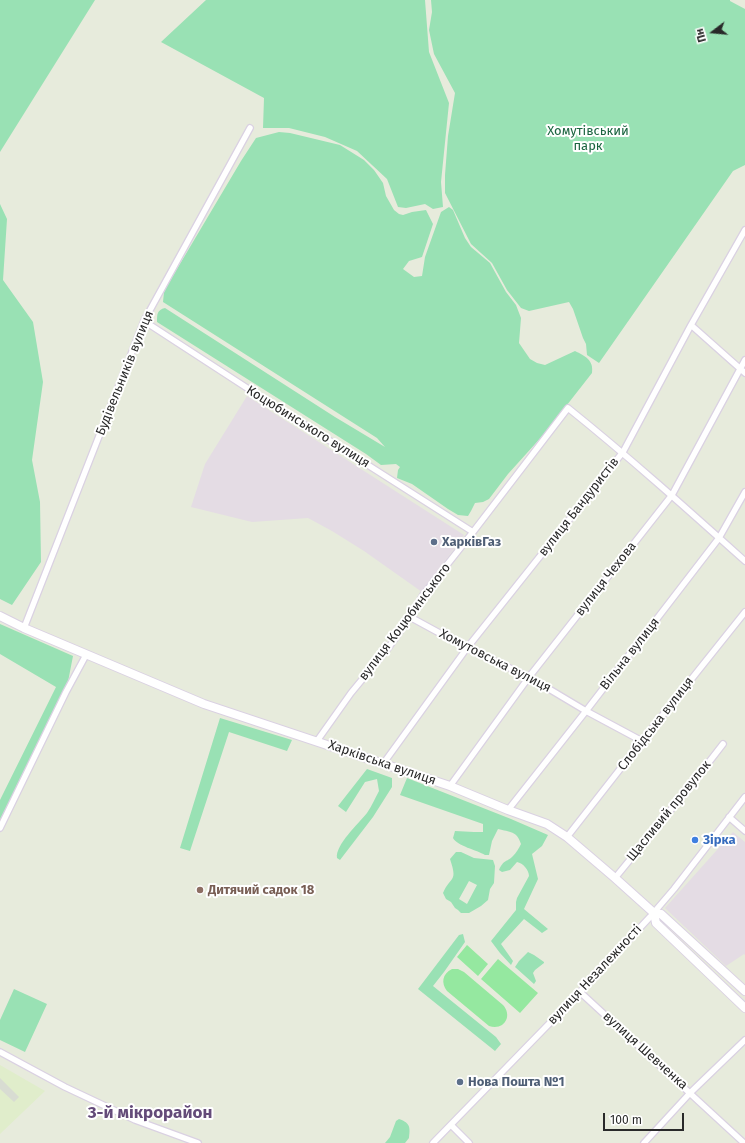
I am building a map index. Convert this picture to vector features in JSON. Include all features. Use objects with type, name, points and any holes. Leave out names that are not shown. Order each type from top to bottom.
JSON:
[{"type":"street","name":"Будівельників вулиця","points":[[24,628],[144,321],[250,128]]},
{"type":"street","name":"вулиця Бандуристів","points":[[383,764],[467,648],[623,452],[691,325],[745,230]]},
{"type":"street","name":"Коцюбинського вулиця","points":[[144,321],[473,532]]},
{"type":"street","points":[[691,325],[743,371]]},
{"type":"street","name":"вулиця Чехова","points":[[450,786],[529,677],[672,495],[743,371],[745,360]]},
{"type":"street","name":"вулиця Коцюбинського","points":[[317,741],[351,693],[389,647],[424,595],[568,408],[623,452]]},
{"type":"street","points":[[623,452],[745,562]]},
{"type":"street","name":"Вільна вулиця","points":[[508,810],[719,538],[745,492]]},
{"type":"street","name":"Слобідська вулиця","points":[[567,837],[745,612]]},
{"type":"street","name":"Харківська вулиця","points":[[0,616],[86,655],[204,704],[450,786],[547,824],[567,837],[654,913],[661,914],[745,991]]},
{"type":"street","name":"Хомутовська вулиця","points":[[410,617],[467,648],[529,677],[586,711],[642,741]]},
{"type":"street","points":[[0,828],[66,692],[86,655]]},
{"type":"street","name":"Щасливий провулок","points":[[615,878],[723,744]]},
{"type":"street","name":"вулиця Незалежності","points":[[433,1143],[580,992],[654,913],[745,797]]},
{"type":"street","points":[[729,817],[745,831]]},
{"type":"street","name":"Харківська вулиця","points":[[654,913],[656,923],[745,1008]]},
{"type":"street","name":"вулиця Шевченка","points":[[580,992],[744,1143]]},
{"type":"street","points":[[644,1143],[690,1093],[745,1040]]},
{"type":"street","points":[[0,1052],[65,1087],[135,1120],[198,1143]]},
{"type":"street","points":[[451,1125],[469,1143]]},
{"type":"shaded area","points":[[247,396],[464,535],[422,592],[364,551],[308,518],[252,522],[191,507],[205,464]]},
{"type":"shaded area","points":[[733,832],[745,842],[745,955],[744,954],[726,966],[665,908]]},
{"type":"shaded area","points":[[0,1065],[45,1091],[0,1134]]},
{"type":"shaded area","points":[[0,1078],[19,1097],[14,1102],[0,1089]]},
{"type":"green space","points":[[0,0],[95,0],[0,152]]},
{"type":"green space","points":[[206,0],[425,0],[429,52],[449,103],[441,182],[443,207],[433,209],[425,204],[406,208],[398,207],[387,179],[357,151],[325,137],[289,128],[263,128],[264,98],[161,42]]},
{"type":"green space","name":"Хомутівський парк","points":[[431,0],[730,0],[745,9],[745,165],[733,171],[599,363],[587,355],[586,344],[569,302],[529,311],[521,308],[507,290],[492,263],[471,244],[445,193],[448,136],[455,93],[434,54],[429,30],[432,12]]},
{"type":"green space","points":[[279,132],[290,133],[340,145],[364,160],[374,170],[383,183],[386,196],[394,210],[399,214],[403,215],[426,210],[433,224],[422,257],[409,261],[403,269],[414,277],[422,276],[425,257],[441,212],[449,207],[453,210],[465,238],[471,247],[490,263],[506,292],[516,305],[521,318],[519,343],[530,359],[545,365],[575,351],[588,359],[592,365],[592,373],[545,433],[508,474],[489,499],[483,502],[475,503],[468,516],[458,515],[412,484],[397,478],[400,467],[396,464],[381,465],[366,454],[157,322],[158,313],[160,310],[165,308],[335,417],[385,447],[377,438],[163,302],[164,292],[171,279],[256,138]]},
{"type":"green space","points":[[0,204],[7,219],[3,280],[33,322],[43,382],[32,460],[40,502],[41,562],[12,605],[0,599]]},
{"type":"green space","points":[[0,624],[73,656],[66,692],[0,828],[0,800],[56,687],[0,654]]},
{"type":"green space","points":[[220,718],[292,740],[287,751],[229,732],[190,851],[180,848]]},
{"type":"green space","points":[[367,769],[392,778],[392,787],[373,817],[340,860],[337,858],[337,853],[340,847],[348,834],[367,813],[379,791],[377,779],[365,782],[346,812],[338,806]]},
{"type":"green space","points":[[407,778],[548,835],[542,846],[532,854],[538,879],[524,909],[548,929],[542,933],[524,919],[501,944],[513,961],[511,965],[491,941],[516,910],[517,898],[529,876],[525,867],[517,862],[510,870],[502,872],[499,870],[504,863],[513,856],[521,844],[519,840],[515,834],[498,829],[492,841],[489,855],[485,855],[463,846],[453,838],[455,831],[483,832],[483,824],[400,795]]},
{"type":"green space","points":[[456,852],[461,852],[474,858],[493,860],[495,866],[494,883],[490,889],[488,900],[469,913],[461,913],[451,902],[446,899],[443,893],[453,876],[450,859]],"holes":[[[469,881],[477,885],[467,904],[459,899]]]},
{"type":"green space","points":[[463,934],[465,942],[433,986],[496,1037],[501,1044],[495,1051],[418,989],[459,935]]},
{"type":"green space","points":[[467,945],[488,964],[478,976],[457,957]]},
{"type":"green space","points":[[528,952],[544,962],[533,973],[536,981],[534,984],[515,967]]},
{"type":"green space","points":[[498,959],[538,993],[520,1013],[481,979]]},
{"type":"green space","points":[[452,969],[458,969],[464,972],[503,1005],[506,1009],[507,1018],[503,1024],[494,1027],[489,1026],[447,991],[443,982],[444,976]]},
{"type":"green space","points":[[14,989],[47,1004],[25,1052],[0,1040],[0,1020]]},
{"type":"green space","points":[[399,1119],[408,1124],[410,1131],[409,1138],[405,1143],[385,1143],[390,1137],[396,1121]]},
{"type":"place","name":"ХарківГаз","points":[[434,542]]},
{"type":"place","name":"Зірка","points":[[695,840]]},
{"type":"place","name":"Дитячий садок 18","points":[[200,890]]},
{"type":"place","name":"Нова Пошта №1","points":[[460,1082]]},
{"type":"district","name":"3-й мікрорайон","points":[[150,1113]]}]
